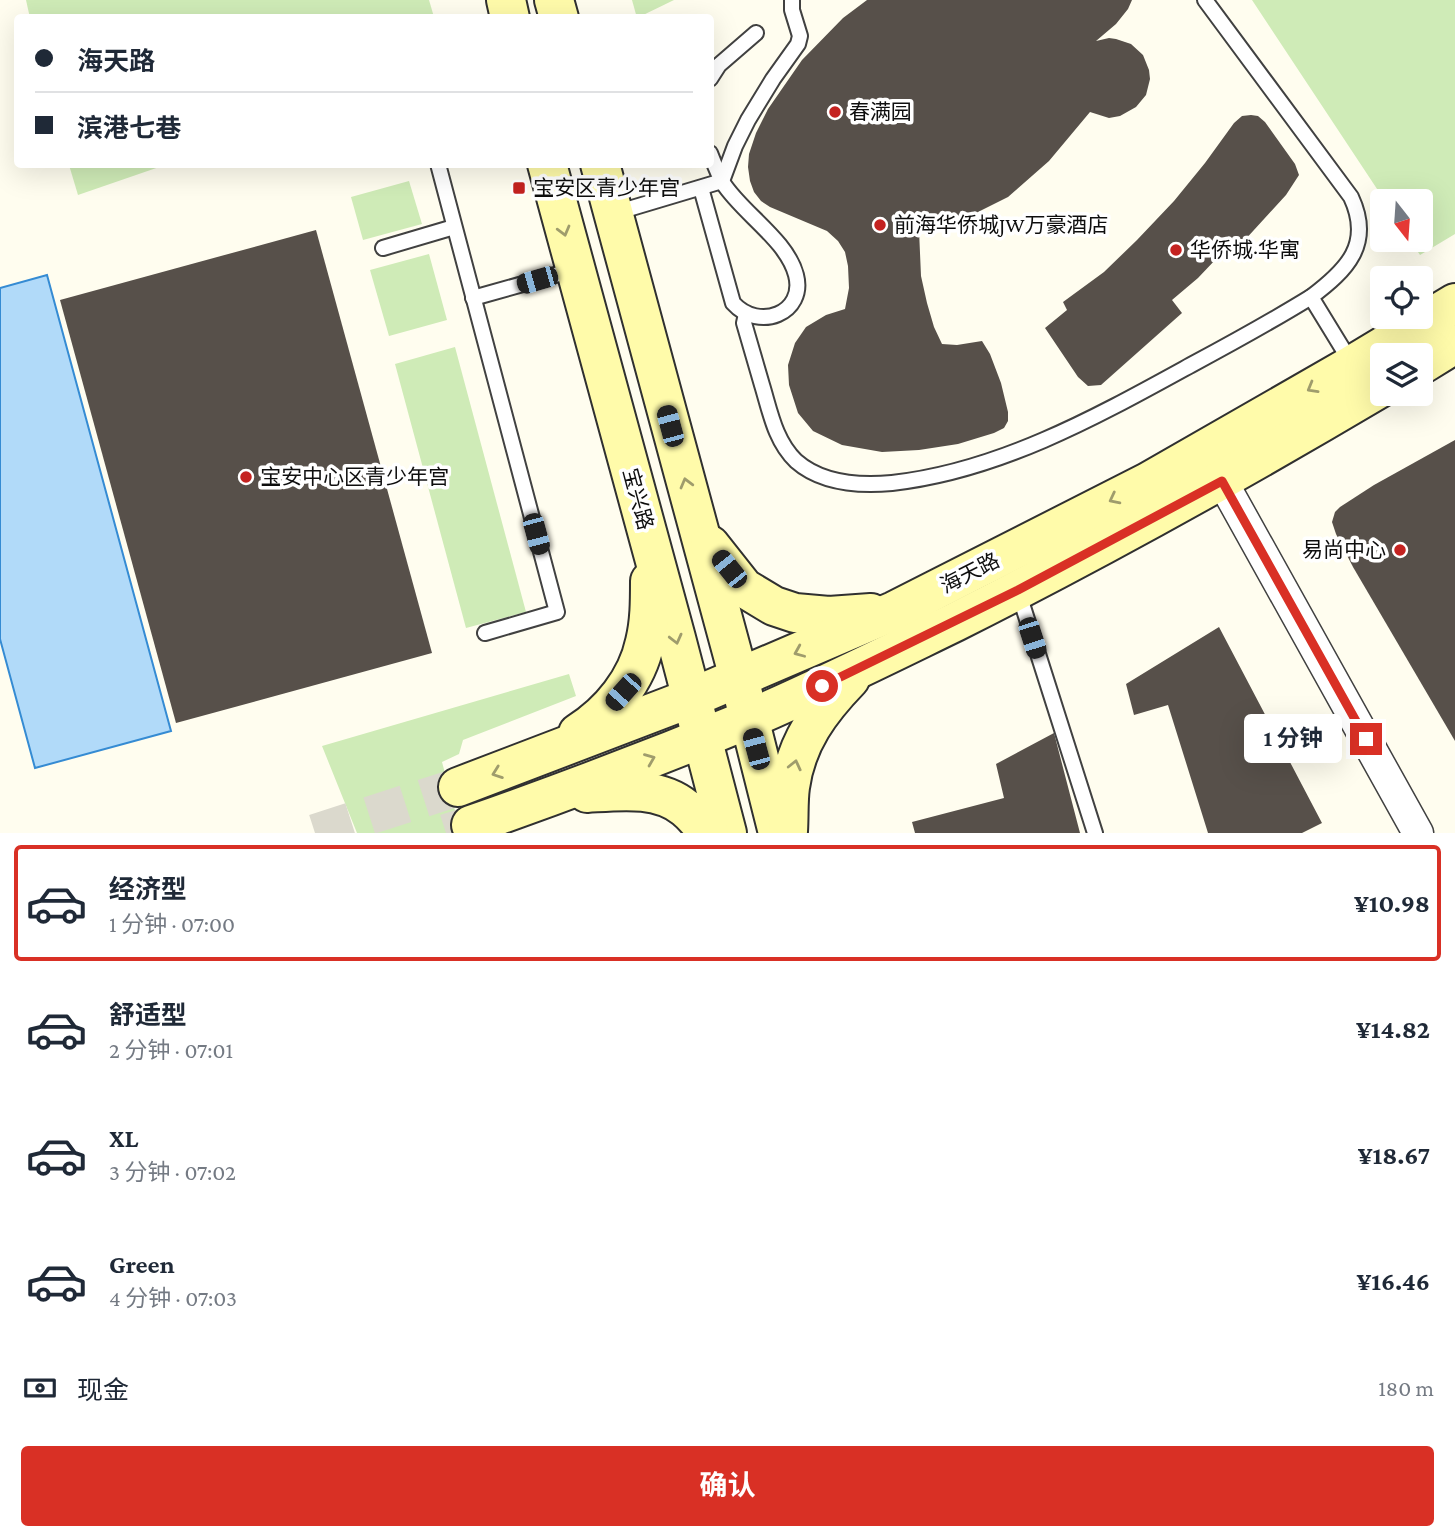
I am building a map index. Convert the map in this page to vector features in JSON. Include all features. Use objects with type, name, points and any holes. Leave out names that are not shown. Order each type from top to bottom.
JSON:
[{"type":"main road","name":"宝兴路","points":[[548,168],[727,833]]},
{"type":"main road","points":[[601,168],[778,833]]},
{"type":"main road","name":"海天路","points":[[458,787],[691,698],[894,611],[1148,482],[1455,303]]},
{"type":"main road","points":[[1433,358],[1455,344]]},
{"type":"main road","name":"海天路","points":[[471,825],[557,795],[702,738],[860,668],[1018,590],[1222,481],[1370,394]]},
{"type":"main road","points":[[699,532],[744,588],[774,606],[795,613],[830,616],[894,611]]},
{"type":"main road","points":[[542,756],[596,722],[623,692],[638,666],[646,642],[651,548]]},
{"type":"main road","points":[[788,833],[790,786],[802,741],[829,700],[860,668]]},
{"type":"main road","points":[[557,795],[628,790],[654,794],[685,808],[709,833]]},
{"type":"street","points":[[1222,481],[1418,833]]},
{"type":"lane","points":[[722,181],[747,120],[798,44],[800,36],[792,10],[792,0]]},
{"type":"lane","points":[[746,314],[744,323],[771,415],[789,453],[807,469],[830,479],[878,484],[914,480],[988,462],[1045,439],[1151,387],[1311,297],[1338,274],[1354,251],[1360,224],[1357,210],[1351,197],[1205,0]]},
{"type":"lane","points":[[714,73],[719,65],[755,33]]},
{"type":"lane","points":[[701,188],[733,303],[753,317],[770,317],[785,310],[795,296],[797,279],[793,268],[778,244],[722,181],[714,162]]},
{"type":"lane","points":[[439,168],[557,612],[485,633]]},
{"type":"lane","points":[[613,214],[722,181]]},
{"type":"lane","points":[[383,248],[454,227]]},
{"type":"lane","points":[[473,298],[575,270]]},
{"type":"lane","points":[[1311,297],[1352,365]]},
{"type":"lane","points":[[1018,590],[1095,833]]},
{"type":"green space","points":[[26,0],[429,0],[433,14],[29,14]]},
{"type":"green space","points":[[632,0],[674,0],[645,14],[636,14]]},
{"type":"green space","points":[[1252,0],[1455,0],[1455,234],[1433,247],[1433,189],[1377,189]]},
{"type":"green space","points":[[70,168],[156,168],[78,195]]},
{"type":"green space","points":[[409,181],[422,224],[363,240],[351,197]]},
{"type":"green space","points":[[429,254],[447,320],[389,336],[370,270]]},
{"type":"green space","points":[[455,347],[526,612],[466,628],[395,364]]},
{"type":"green space","points":[[569,674],[576,696],[463,740],[459,754],[442,762],[461,833],[357,833],[322,746]]},
{"type":"water","points":[[47,275],[171,731],[35,768],[0,639],[0,288]]},
{"type":"building","name":"前海华侨城JW万豪酒店","points":[[867,0],[1132,0],[1116,24],[1096,41],[1109,38],[1131,44],[1143,55],[1149,70],[1146,95],[1136,107],[1120,116],[1109,118],[1090,112],[1049,161],[1008,197],[964,219],[941,227],[919,230],[921,276],[934,327],[942,344],[957,345],[982,341],[1001,383],[1008,412],[1008,421],[1004,428],[958,444],[882,452],[842,445],[813,431],[798,413],[789,385],[788,365],[795,343],[806,327],[826,315],[845,309],[849,288],[848,266],[845,252],[827,231],[761,201],[750,181],[749,154],[768,109],[802,60],[843,18]]},
{"type":"building","name":"华侨城·华寓","points":[[1242,116],[1258,116],[1265,122],[1295,164],[1299,175],[1286,195],[1243,242],[1236,238],[1198,278],[1172,300],[1182,313],[1101,385],[1088,386],[1078,377],[1045,328],[1067,310],[1063,302],[1104,272],[1174,201],[1234,123]]},
{"type":"building","name":"宝安中心区青少年宫","points":[[316,230],[432,653],[176,723],[60,300]]},
{"type":"building","name":"易尚中心","points":[[1455,440],[1455,741],[1353,567],[1332,522],[1340,507]]},
{"type":"building","points":[[1219,627],[1322,823],[1302,833],[1208,833],[1168,705],[1134,715],[1126,684]]},
{"type":"building","points":[[1054,733],[1080,833],[915,833],[912,822],[1004,798],[996,764]]},
{"type":"tunnel","points":[[315,833],[458,787]]},
{"type":"tunnel","points":[[446,833],[471,825]]},
{"type":"place","name":"春满园","points":[[835,112]]},
{"type":"place","name":"宝安区青少年宫","points":[[519,188]]},
{"type":"place","name":"前海华侨城JW万豪酒店","points":[[880,225]]},
{"type":"place","name":"华侨城·华寓","points":[[1176,250]]},
{"type":"place","name":"宝安中心区青少年宫","points":[[246,477]]},
{"type":"place","name":"易尚中心","points":[[1400,550]]},
{"type":"route","points":[[822,686],[1018,590],[1222,481],[1366,739]]}]
